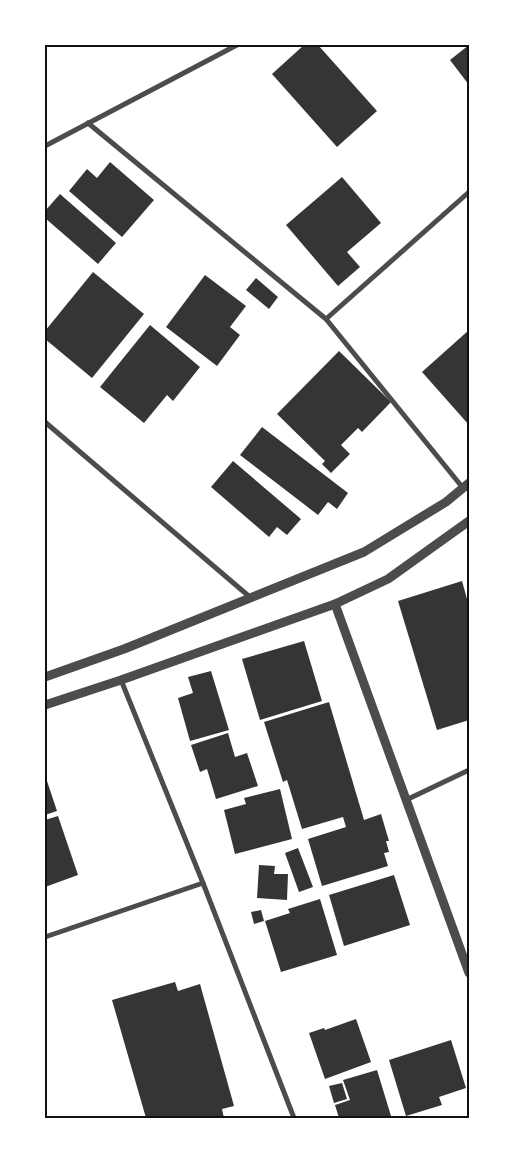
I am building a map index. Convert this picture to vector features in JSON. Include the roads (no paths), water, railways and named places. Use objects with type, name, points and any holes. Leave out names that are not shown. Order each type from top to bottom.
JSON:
[{"type":"street","points":[[45,146],[237,45]]},
{"type":"street","points":[[45,678],[124,649],[364,552],[446,502],[466,485],[326,319],[88,123]]},
{"type":"street","points":[[326,319],[469,192]]},
{"type":"street","points":[[45,422],[251,598]]},
{"type":"street","points":[[45,705],[335,604],[388,579],[469,521]]},
{"type":"street","points":[[335,604],[469,973]]},
{"type":"street","points":[[121,680],[203,883],[294,1118]]},
{"type":"street","points":[[406,800],[469,770]]},
{"type":"street","points":[[45,937],[203,883]]}]
